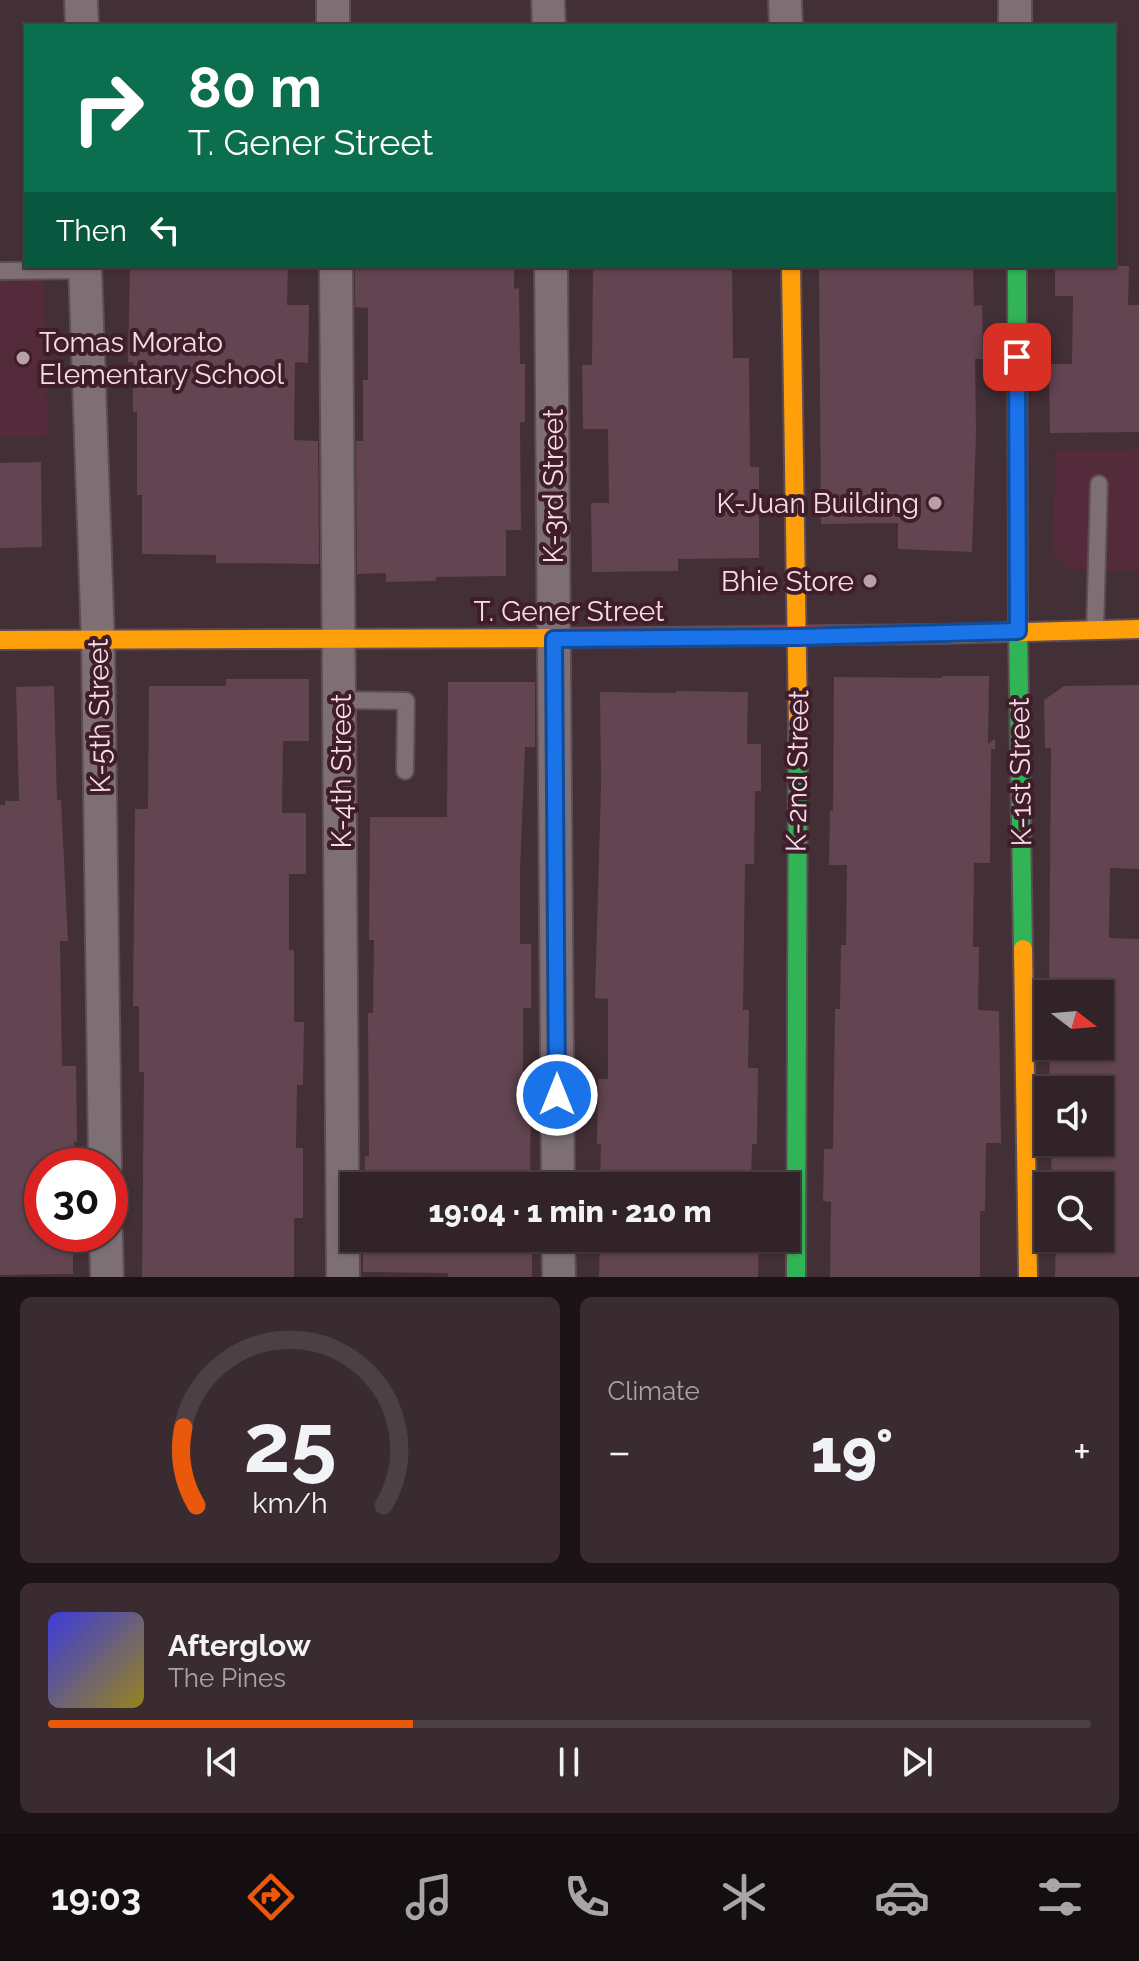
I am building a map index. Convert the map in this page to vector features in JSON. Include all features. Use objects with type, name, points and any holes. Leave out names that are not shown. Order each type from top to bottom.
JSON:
[{"type":"street","points":[[81,0],[82,24]]},
{"type":"street","points":[[333,0],[333,24]]},
{"type":"street","points":[[548,0],[549,24]]},
{"type":"street","points":[[785,0],[786,24]]},
{"type":"street","points":[[1015,0],[1015,24]]},
{"type":"street","name":"K-5th Street","points":[[85,268],[98,642],[105,1148]]},
{"type":"street","name":"K-4th Street","points":[[336,268],[343,1277]]},
{"type":"street","name":"K-3rd Street","points":[[551,268],[558,1172]]},
{"type":"street","name":"K-2nd Street","points":[[791,268],[798,637],[796,1277]]},
{"type":"street","name":"K-1st Street","points":[[1017,268],[1018,631],[1028,1277]]},
{"type":"street","name":"T. Gener Street","points":[[0,640],[798,637],[1139,629]]},
{"type":"street","points":[[106,1252],[107,1277]]},
{"type":"street","points":[[558,1252],[559,1277]]},
{"type":"lane","points":[[0,271],[85,268]]},
{"type":"lane","points":[[1095,630],[1099,484]]},
{"type":"lane","points":[[340,700],[406,701],[405,771]]},
{"type":"shaded area","name":"Tomas Morato Elementary School","points":[[44,278],[48,437],[0,438],[0,279]]},
{"type":"shaded area","points":[[1139,449],[1139,571],[1069,569],[1052,551],[1056,450]]},
{"type":"building","points":[[1129,266],[1128,305],[1139,305],[1139,432],[1050,433],[1049,364],[1072,364],[1073,296],[1055,296],[1055,268]]},
{"type":"building","points":[[130,268],[288,268],[287,305],[309,305],[308,363],[295,362],[294,440],[318,441],[319,564],[216,563],[216,555],[142,554],[142,495],[137,495],[137,412],[133,412],[133,362],[128,362]]},
{"type":"building","points":[[355,268],[514,268],[514,289],[519,288],[520,364],[525,364],[525,422],[520,422],[521,530],[506,530],[506,576],[436,577],[436,581],[386,582],[386,573],[357,574],[356,441],[363,441],[363,380],[368,380],[368,308],[355,307]]},
{"type":"building","points":[[593,268],[732,268],[733,358],[749,358],[750,467],[759,467],[759,558],[678,559],[678,571],[592,572],[591,503],[609,503],[608,429],[583,429],[582,365],[592,365]]},
{"type":"building","points":[[819,268],[973,268],[974,306],[982,305],[983,359],[975,359],[972,552],[898,549],[898,523],[821,524]]},
{"type":"building","points":[[41,462],[42,547],[0,548],[0,463]]},
{"type":"building","points":[[989,676],[988,744],[995,739],[995,749],[991,749],[990,863],[974,863],[973,947],[979,947],[978,1010],[999,1011],[1001,1143],[986,1143],[985,1211],[980,1211],[980,1277],[830,1277],[831,1202],[823,1201],[824,1149],[833,1149],[835,1009],[840,1009],[841,945],[846,945],[847,865],[829,865],[830,811],[833,811],[834,677]]},
{"type":"building","points":[[226,679],[309,679],[309,741],[283,741],[282,813],[306,813],[306,874],[289,874],[289,950],[294,950],[294,1022],[304,1022],[303,1085],[297,1085],[296,1148],[303,1148],[303,1218],[294,1218],[294,1277],[142,1277],[144,1072],[139,1072],[139,1006],[133,1006],[135,809],[148,809],[149,686],[226,686]]},
{"type":"building","points":[[448,682],[535,682],[535,747],[525,747],[520,872],[520,944],[531,944],[531,1008],[523,1008],[524,1101],[531,1100],[530,1172],[364,1172],[365,1156],[369,1156],[368,1013],[373,1013],[374,940],[369,940],[370,817],[447,817]]},
{"type":"building","points":[[1139,685],[1139,869],[1110,868],[1109,938],[1139,939],[1139,1277],[1055,1277],[1056,1252],[1114,1252],[1114,1172],[1052,1172],[1051,1156],[1114,1156],[1114,1076],[1050,1076],[1049,1060],[1114,1060],[1114,980],[1049,980],[1051,748],[1045,748],[1044,700],[1064,686]]},
{"type":"building","points":[[54,686],[57,800],[61,800],[68,941],[60,941],[62,1066],[76,1066],[77,1142],[74,1142],[74,1148],[24,1148],[24,1252],[73,1252],[73,1274],[0,1275],[0,805],[5,805],[5,801],[19,801],[16,687]]},
{"type":"building","points":[[600,692],[748,692],[747,744],[761,744],[761,791],[755,791],[754,864],[745,864],[743,1010],[749,1010],[748,1068],[758,1068],[757,1144],[752,1144],[751,1172],[600,1172],[601,1144],[597,1144],[598,1079],[608,1079],[608,999],[595,998],[601,786]]},
{"type":"building","points":[[363,1252],[532,1252],[532,1277],[448,1277],[448,1273],[363,1272]]},
{"type":"building","points":[[600,1252],[759,1252],[758,1277],[599,1277]]},
{"type":"traffic: fast","points":[[1017,268],[1023,949]]},
{"type":"traffic: fast","points":[[796,1277],[798,725]]},
{"type":"traffic: slow","points":[[791,268],[798,725]]},
{"type":"traffic: slow","points":[[945,634],[1139,629]]},
{"type":"traffic: slow","points":[[0,640],[553,638]]},
{"type":"traffic: slow","points":[[1023,949],[1028,1277]]},
{"type":"traffic: jam","points":[[553,638],[945,634]]},
{"type":"place","name":"Tomas Morato Elementary School","points":[[23,358]]},
{"type":"place","name":"K-Juan Building","points":[[935,503]]},
{"type":"place","name":"Bhie Store","points":[[870,581]]},
{"type":"route","points":[[557,1095],[554,639],[1018,631],[1017,357]]}]
